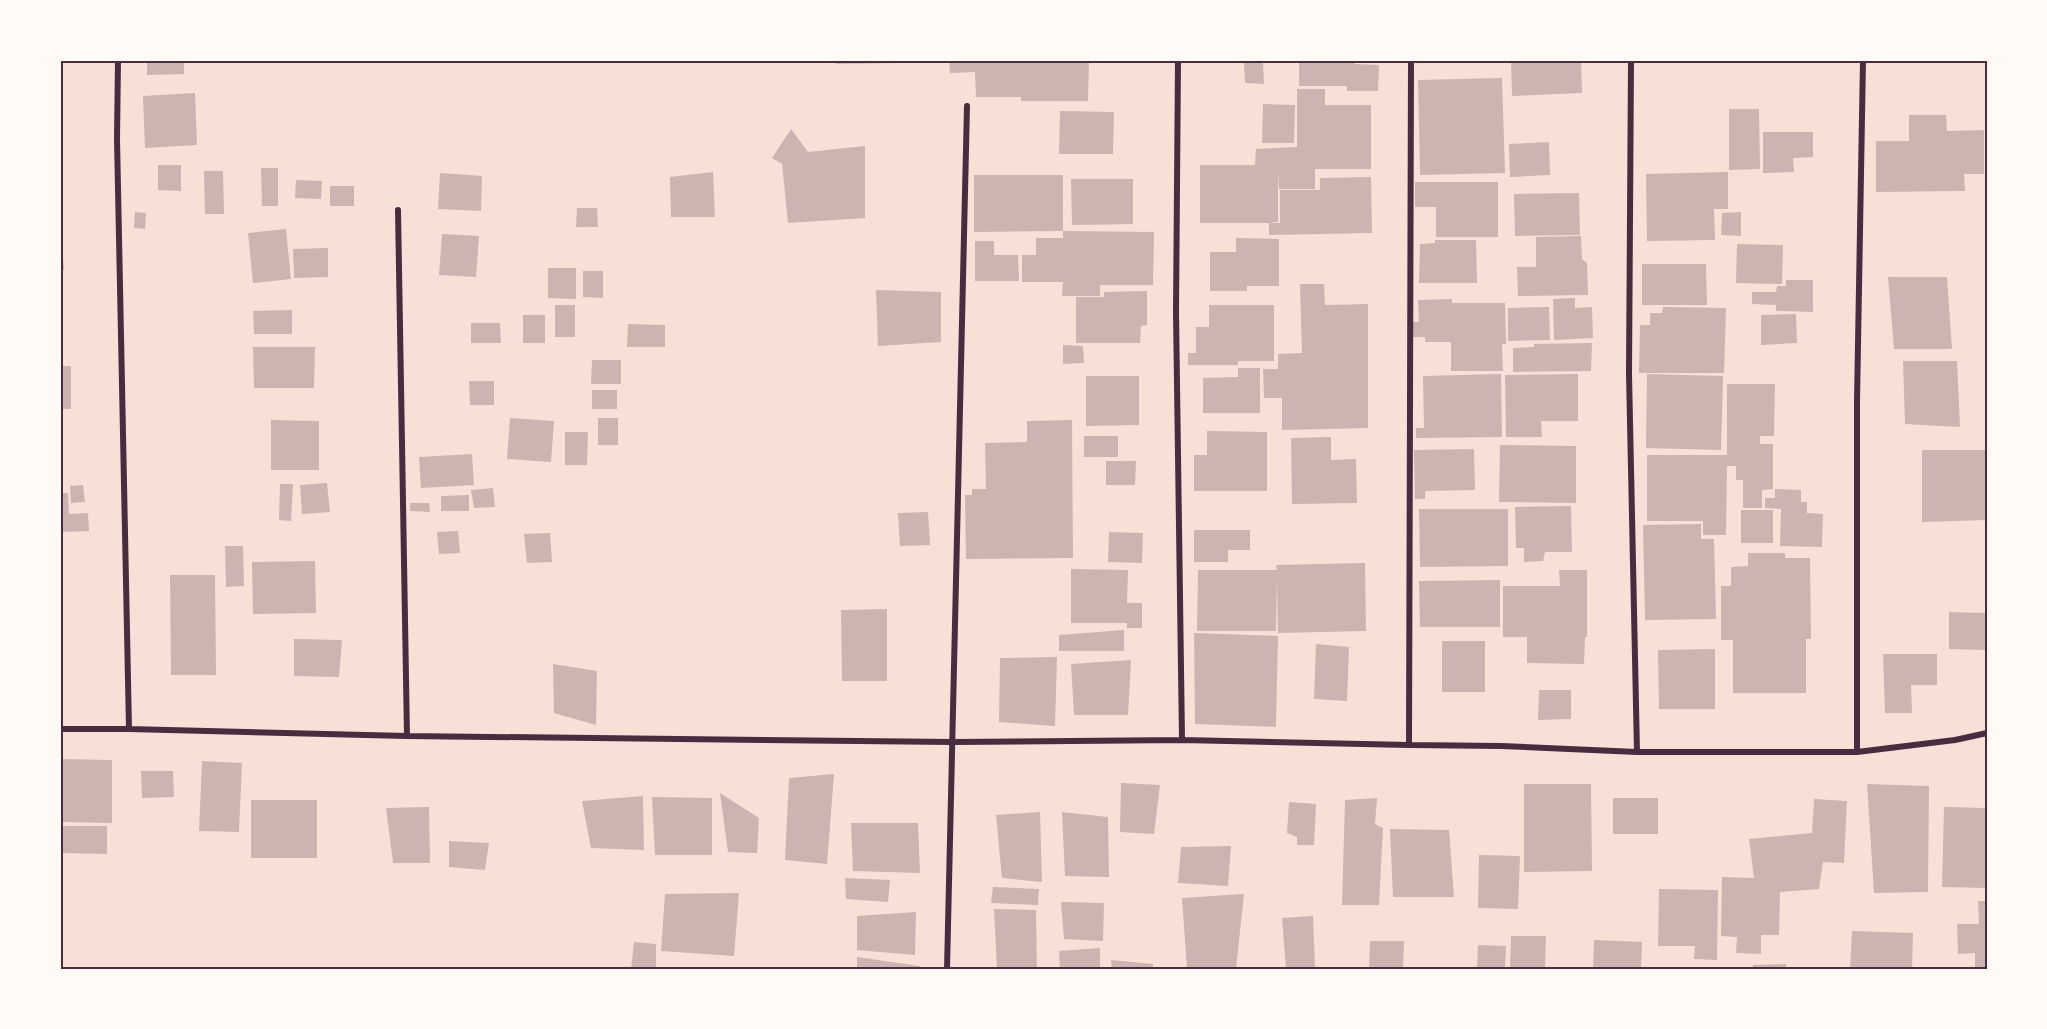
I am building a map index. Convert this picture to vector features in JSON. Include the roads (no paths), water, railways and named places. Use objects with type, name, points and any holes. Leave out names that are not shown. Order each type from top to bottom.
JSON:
[{"type":"street","points":[[118,60],[117,162],[129,729]]},
{"type":"street","points":[[1178,60],[1176,312],[1182,740]]},
{"type":"street","points":[[1409,745],[1411,60]]},
{"type":"street","points":[[1631,60],[1629,374],[1637,752]]},
{"type":"street","points":[[1857,752],[1857,400],[1863,60]]},
{"type":"street","points":[[947,969],[967,106]]},
{"type":"street","points":[[398,210],[406,736]]},
{"type":"street","points":[[60,729],[406,736],[953,742],[1182,740],[1501,746],[1637,752],[1857,752],[1955,740],[1987,733]]}]
